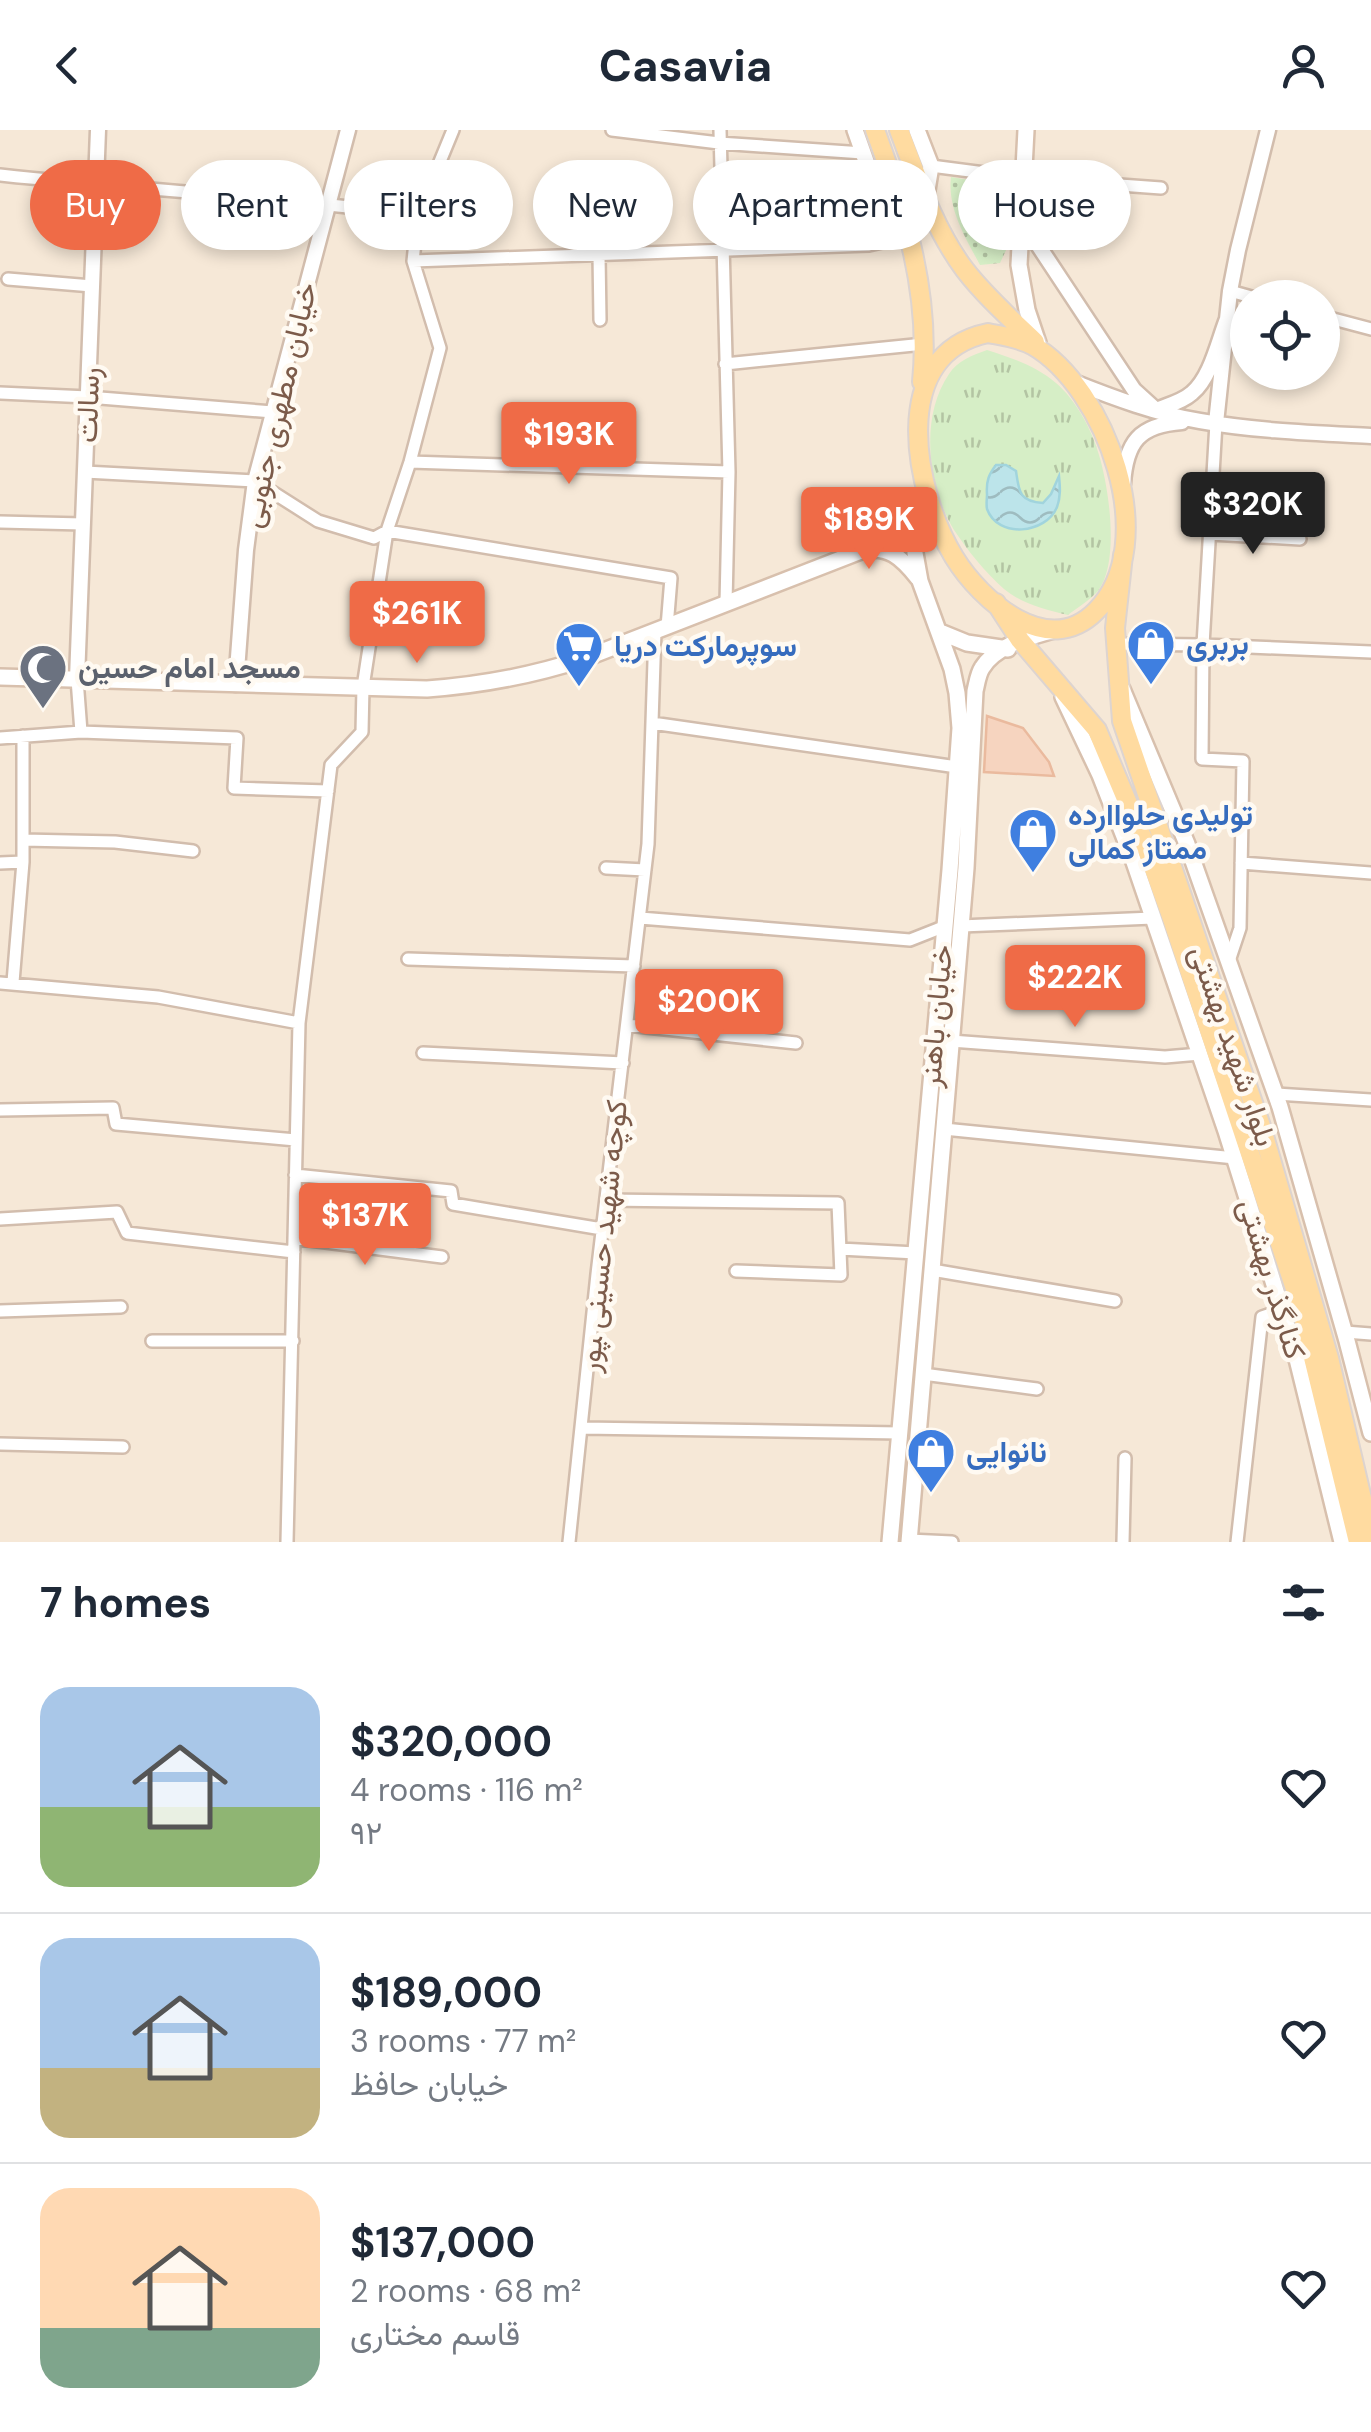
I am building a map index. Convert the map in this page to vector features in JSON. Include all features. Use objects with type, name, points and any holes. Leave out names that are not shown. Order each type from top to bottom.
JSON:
[{"type":"main road","points":[[855,130],[866,160]]},
{"type":"main road","points":[[875,130],[885,160]]},
{"type":"main road","points":[[899,130],[911,160]]},
{"type":"main road","points":[[917,130],[929,160]]},
{"type":"main road","points":[[1025,160],[1026,130]]},
{"type":"main road","points":[[938,221],[964,268],[1072,381],[1090,406],[1116,465],[1126,526],[1123,555],[1105,602],[1075,626],[1013,644],[967,643],[940,632]]},
{"type":"main road","points":[[913,250],[924,314],[920,452],[928,498],[954,557],[972,582],[1013,618],[1055,630]]},
{"type":"main road","points":[[1019,250],[1026,310],[1039,346]]},
{"type":"main road","points":[[920,409],[927,382],[938,362],[969,337],[988,333],[1010,336],[1052,360]]},
{"type":"main road","points":[[820,566],[903,524],[928,498]]},
{"type":"main road","name":"خیابان باهنر","points":[[890,1542],[960,728],[952,669],[920,581],[914,553],[914,533],[928,498]]},
{"type":"main road","points":[[0,677],[426,689],[503,681],[569,664],[861,550],[882,549],[903,560],[920,581]]},
{"type":"main road","name":"بلوار شهید بهشتی","points":[[1123,555],[1115,628],[1122,720],[1262,1129],[1329,1358],[1371,1536]]},
{"type":"main road","name":"بلوار شهید بهشتی","points":[[996,603],[1013,644],[1039,662],[1097,730],[1143,839],[1300,1304],[1358,1542]]},
{"type":"main road","name":"خیابان باهنر","points":[[909,1541],[961,926],[975,691],[980,670],[1013,644]]},
{"type":"main road","name":"کنارگذر بهشتی","points":[[1117,677],[1187,844],[1276,1094],[1371,1433]]},
{"type":"main road","name":"کنارگذر بهشتی","points":[[1058,684],[1134,862],[1235,1158],[1296,1355],[1342,1542]]},
{"type":"main road","points":[[943,927],[961,926]]},
{"type":"street","name":"رسالت","points":[[97,160],[98,130]]},
{"type":"street","name":"خیابان مطهری جنوبی","points":[[236,684],[255,480],[348,130]]},
{"type":"street","points":[[440,160],[453,130]]},
{"type":"street","points":[[612,130],[863,152]]},
{"type":"street","points":[[1232,280],[1268,130]]},
{"type":"street","points":[[719,137],[729,472],[726,602]]},
{"type":"street","points":[[0,176],[30,179]]},
{"type":"street","points":[[1131,186],[1161,188]]},
{"type":"street","points":[[161,190],[344,205]]},
{"type":"street","name":"رسالت","points":[[78,680],[93,250]]},
{"type":"street","points":[[287,1542],[299,1023],[331,765],[362,732],[363,688],[387,531],[440,348],[412,261],[413,250]]},
{"type":"street","points":[[412,261],[753,250]]},
{"type":"street","points":[[1041,250],[1134,390],[1156,410]]},
{"type":"street","points":[[599,255],[600,320]]},
{"type":"street","points":[[8,280],[92,286]]},
{"type":"street","points":[[1229,962],[1240,928],[1243,761],[1202,760],[1203,645],[1216,424],[1230,291]]},
{"type":"street","points":[[1156,410],[1183,400],[1196,390],[1227,319]]},
{"type":"street","points":[[1340,321],[1371,329]]},
{"type":"street","points":[[725,364],[924,344]]},
{"type":"street","points":[[1072,381],[1108,396],[1198,421],[1371,436]]},
{"type":"street","points":[[0,393],[273,412]]},
{"type":"street","points":[[1122,495],[1124,469],[1138,438],[1160,424],[1198,421]]},
{"type":"street","points":[[410,462],[729,472]]},
{"type":"street","points":[[85,472],[255,480],[318,521],[374,538],[387,531]]},
{"type":"street","points":[[0,522],[83,524]]},
{"type":"street","name":"کوچه شهید حسینی ‍پور","points":[[387,531],[671,578],[661,629],[652,723],[648,844],[569,1542]]},
{"type":"street","points":[[1210,534],[1300,539]]},
{"type":"street","points":[[1116,644],[1371,652]]},
{"type":"street","points":[[78,680],[81,732]]},
{"type":"street","points":[[652,723],[957,766]]},
{"type":"street","points":[[0,738],[81,732],[237,738],[234,788],[328,792]]},
{"type":"street","points":[[23,736],[23,862],[6,982],[158,997],[299,1023]]},
{"type":"street","points":[[23,840],[115,842],[193,852]]},
{"type":"street","points":[[0,863],[23,862]]},
{"type":"street","points":[[1241,863],[1371,872]]},
{"type":"street","points":[[606,868],[645,870]]},
{"type":"street","points":[[640,918],[910,940],[943,927]]},
{"type":"street","points":[[961,926],[1153,918]]},
{"type":"street","points":[[408,958],[634,966]]},
{"type":"street","points":[[628,1024],[796,1043]]},
{"type":"street","points":[[951,1041],[1165,1057],[1200,1054]]},
{"type":"street","points":[[423,1053],[623,1063]]},
{"type":"street","points":[[1276,1094],[1371,1100]]},
{"type":"street","points":[[0,1110],[113,1108],[116,1124],[296,1140]]},
{"type":"street","points":[[944,1129],[1235,1158]]},
{"type":"street","points":[[296,1175],[451,1191],[453,1204],[602,1229]]},
{"type":"street","points":[[606,1200],[838,1202],[841,1275],[736,1270]]},
{"type":"street","points":[[0,1219],[117,1212],[127,1233],[294,1252]]},
{"type":"street","points":[[294,1238],[442,1257]]},
{"type":"street","points":[[840,1248],[916,1253]]},
{"type":"street","points":[[932,1270],[1115,1301]]},
{"type":"street","points":[[0,1311],[121,1307]]},
{"type":"street","points":[[1236,1542],[1262,1317],[1282,1310]]},
{"type":"street","points":[[1345,1332],[1371,1334]]},
{"type":"street","points":[[152,1341],[293,1341]]},
{"type":"street","points":[[923,1374],[1037,1389]]},
{"type":"street","points":[[582,1428],[900,1433]]},
{"type":"street","points":[[0,1444],[124,1447]]},
{"type":"street","points":[[1124,1542],[1126,1458]]},
{"type":"street","points":[[909,1541],[952,1542]]},
{"type":"shaded area","points":[[0,130],[1371,130],[1371,1542],[0,1542]]},
{"type":"green space","points":[[951,177],[958,178],[958,219],[955,212]]},
{"type":"green space","points":[[972,250],[1006,250],[1000,263],[980,265]]},
{"type":"green space","points":[[987,350],[1032,367],[1056,383],[1082,416],[1099,455],[1109,505],[1109,562],[1098,591],[1068,615],[1026,602],[997,582],[954,530],[938,494],[930,452],[933,411],[956,365]]},
{"type":"water","points":[[996,465],[1016,471],[1022,494],[1035,502],[1043,503],[1059,476],[1059,499],[1051,516],[1043,523],[1022,529],[1011,529],[993,519],[987,509],[987,485]]},
{"type":"building","points":[[987,716],[1023,728],[1049,762],[1054,776],[984,772]]},
{"type":"place","name":"بربری","points":[[1151,686]]},
{"type":"place","name":"سوپرمارکت دریا","points":[[579,688]]},
{"type":"place","name":"مسجد امام حسین","points":[[43,710]]},
{"type":"place","name":"تولیدی حلواارده ممتاز کمالی","points":[[1033,874]]},
{"type":"place","name":"نانوایی","points":[[931,1494]]}]
